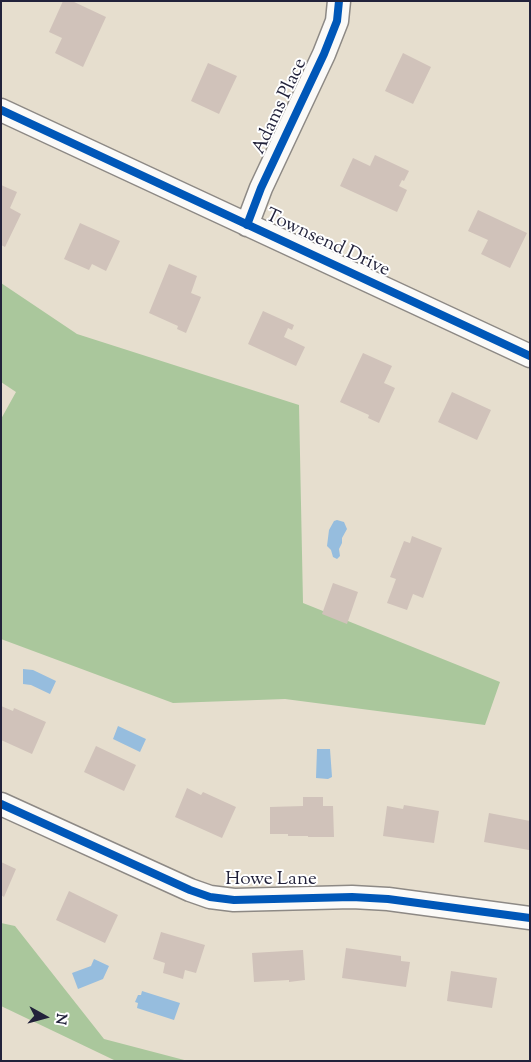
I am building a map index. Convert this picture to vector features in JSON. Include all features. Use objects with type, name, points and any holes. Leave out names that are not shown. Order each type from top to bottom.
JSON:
[{"type":"street","name":"Adams Place","points":[[247,225],[261,188],[337,21],[339,1]]},
{"type":"street","name":"Townsend Drive","points":[[1,110],[530,356]]},
{"type":"street","name":"Howe Lane","points":[[1,804],[190,890],[210,897],[234,900],[352,897],[388,899],[530,918]]},
{"type":"green space","points":[[1,283],[77,334],[299,405],[303,603],[500,682],[485,725],[285,699],[173,703],[1,639],[1,419],[16,392],[1,382]]},
{"type":"green space","points":[[1,923],[15,926],[104,1039],[188,1061],[116,1061],[1,1006]]},
{"type":"water","points":[[334,521],[344,522],[347,529],[339,549],[340,556],[337,559],[333,557],[331,550],[327,546],[329,530]]},
{"type":"water","points":[[23,669],[33,670],[56,681],[50,694],[31,685],[23,684]]},
{"type":"water","points":[[118,726],[146,739],[140,752],[113,739]]},
{"type":"water","points":[[317,749],[330,749],[332,777],[328,779],[316,778]]},
{"type":"water","points":[[94,959],[109,966],[103,979],[78,989],[72,973],[91,966]]},
{"type":"water","points":[[142,991],[180,1003],[174,1020],[137,1008],[138,1003],[135,1002]]},
{"type":"building","points":[[63,1],[72,1],[106,17],[83,67],[55,53],[62,38],[49,32]]},
{"type":"building","points":[[403,53],[431,67],[413,104],[385,91]]},
{"type":"building","points":[[208,63],[237,76],[219,114],[191,101]]},
{"type":"building","points":[[375,155],[409,171],[399,186],[407,190],[397,212],[340,186],[353,158],[370,166]]},
{"type":"building","points":[[1,185],[17,192],[10,208],[21,214],[5,247],[1,245]]},
{"type":"building","points":[[478,210],[527,233],[510,268],[481,254],[488,240],[468,231]]},
{"type":"building","points":[[80,223],[120,241],[106,271],[92,264],[89,270],[64,259]]},
{"type":"building","points":[[169,264],[197,276],[191,293],[201,297],[186,333],[177,329],[178,326],[149,313]]},
{"type":"building","points":[[263,311],[294,325],[292,330],[288,328],[284,337],[305,347],[296,366],[248,344]]},
{"type":"building","points":[[363,353],[392,366],[384,383],[395,388],[379,423],[368,418],[369,415],[340,402]]},
{"type":"building","points":[[452,392],[491,410],[477,440],[438,422]]},
{"type":"building","points":[[412,536],[442,548],[423,598],[413,594],[407,610],[387,603],[396,579],[390,577],[404,541],[410,543]]},
{"type":"building","points":[[333,583],[358,592],[347,624],[322,614]]},
{"type":"building","points":[[1,706],[13,711],[14,708],[46,722],[32,754],[1,740]]},
{"type":"building","points":[[96,746],[136,765],[124,791],[84,772]]},
{"type":"building","points":[[187,788],[201,795],[203,792],[236,807],[222,838],[175,817]]},
{"type":"building","points":[[303,797],[323,797],[323,806],[333,806],[334,837],[270,834],[270,807],[303,806]]},
{"type":"building","points":[[404,805],[439,811],[434,843],[383,836],[387,806],[403,809]]},
{"type":"building","points":[[489,813],[530,821],[529,850],[484,842]]},
{"type":"building","points":[[1,862],[16,869],[4,897],[1,895]]},
{"type":"building","points":[[69,891],[118,915],[105,943],[56,920]]},
{"type":"building","points":[[161,932],[205,945],[196,973],[185,970],[183,979],[163,973],[165,963],[153,959]]},
{"type":"building","points":[[346,948],[401,956],[401,961],[410,962],[406,987],[342,978]]},
{"type":"building","points":[[303,950],[305,980],[254,982],[252,953]]},
{"type":"building","points":[[451,971],[497,978],[492,1008],[447,1001]]},
{"type":"cycle path","points":[[247,225],[261,188],[324,54],[337,21],[339,1]]},
{"type":"cycle path","points":[[1,110],[530,356]]},
{"type":"cycle path","points":[[1,804],[190,890],[210,897],[234,900],[352,897],[388,899],[530,918]]}]
